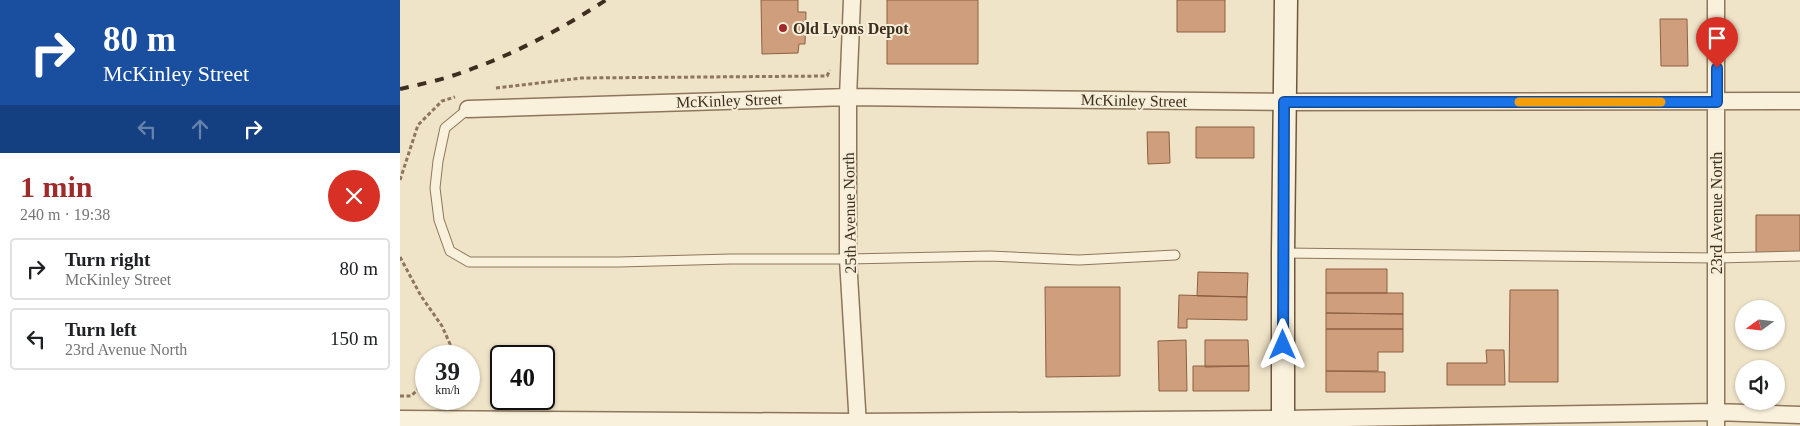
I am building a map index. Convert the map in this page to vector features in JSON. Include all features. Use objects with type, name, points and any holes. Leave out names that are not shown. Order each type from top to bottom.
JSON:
[{"type":"street","name":"25th Avenue North","points":[[852,0],[848,97],[848,259],[858,424]]},
{"type":"street","points":[[1284,423],[1283,253],[1286,0]]},
{"type":"street","name":"23rd Avenue North","points":[[1716,0],[1716,419]]},
{"type":"street","name":"McKinley Street","points":[[468,109],[848,97],[1284,102],[1800,101]]},
{"type":"street","points":[[400,419],[858,424],[1284,423],[1716,419],[1800,415]]},
{"type":"lane","points":[[468,109],[445,128],[435,188],[439,220],[450,251],[469,262],[618,262],[990,256],[1079,260],[1175,255]]},
{"type":"lane","points":[[1283,253],[1716,258],[1800,256]]},
{"type":"path","points":[[400,257],[421,296],[442,326],[450,345]]},
{"type":"path","points":[[400,396],[410,396],[415,392]]},
{"type":"building","name":"Old Lyons Depot","points":[[761,0],[798,0],[798,12],[806,12],[805,44],[799,44],[798,53],[762,54]]},
{"type":"building","points":[[887,0],[978,0],[978,64],[887,64]]},
{"type":"building","points":[[1177,0],[1225,0],[1225,32],[1177,32]]},
{"type":"building","points":[[1660,19],[1687,19],[1688,66],[1661,66]]},
{"type":"building","points":[[1196,127],[1254,127],[1254,158],[1196,158]]},
{"type":"building","points":[[1147,132],[1169,132],[1170,163],[1148,164]]},
{"type":"building","points":[[1756,215],[1800,215],[1800,254],[1756,254]]},
{"type":"building","points":[[1326,269],[1387,269],[1387,293],[1326,293]]},
{"type":"building","points":[[1198,272],[1248,273],[1247,297],[1197,296]]},
{"type":"building","points":[[1045,287],[1120,287],[1120,376],[1046,377]]},
{"type":"building","points":[[1510,290],[1558,290],[1558,382],[1509,382]]},
{"type":"building","points":[[1326,293],[1403,293],[1403,314],[1326,313]]},
{"type":"building","points":[[1179,295],[1247,297],[1247,320],[1187,319],[1187,328],[1178,328]]},
{"type":"building","points":[[1326,313],[1403,314],[1403,329],[1326,329]]},
{"type":"building","points":[[1326,329],[1403,329],[1403,352],[1378,352],[1378,371],[1326,371]]},
{"type":"building","points":[[1186,340],[1187,391],[1159,391],[1158,341]]},
{"type":"building","points":[[1205,340],[1248,340],[1249,366],[1205,367]]},
{"type":"building","points":[[1486,350],[1504,350],[1505,385],[1447,385],[1447,363],[1487,363]]},
{"type":"building","points":[[1193,366],[1249,366],[1249,391],[1193,391]]},
{"type":"building","points":[[1326,371],[1385,372],[1385,392],[1326,392]]},
{"type":"railway","points":[[400,89],[450,76],[502,57],[573,21],[606,0]]},
{"type":"slow traffic","points":[[1519,102],[1661,102]]},
{"type":"place","name":"Old Lyons Depot","points":[[783,28]]},
{"type":"route","points":[[1283,345],[1284,102],[1717,102],[1717,68]]}]
